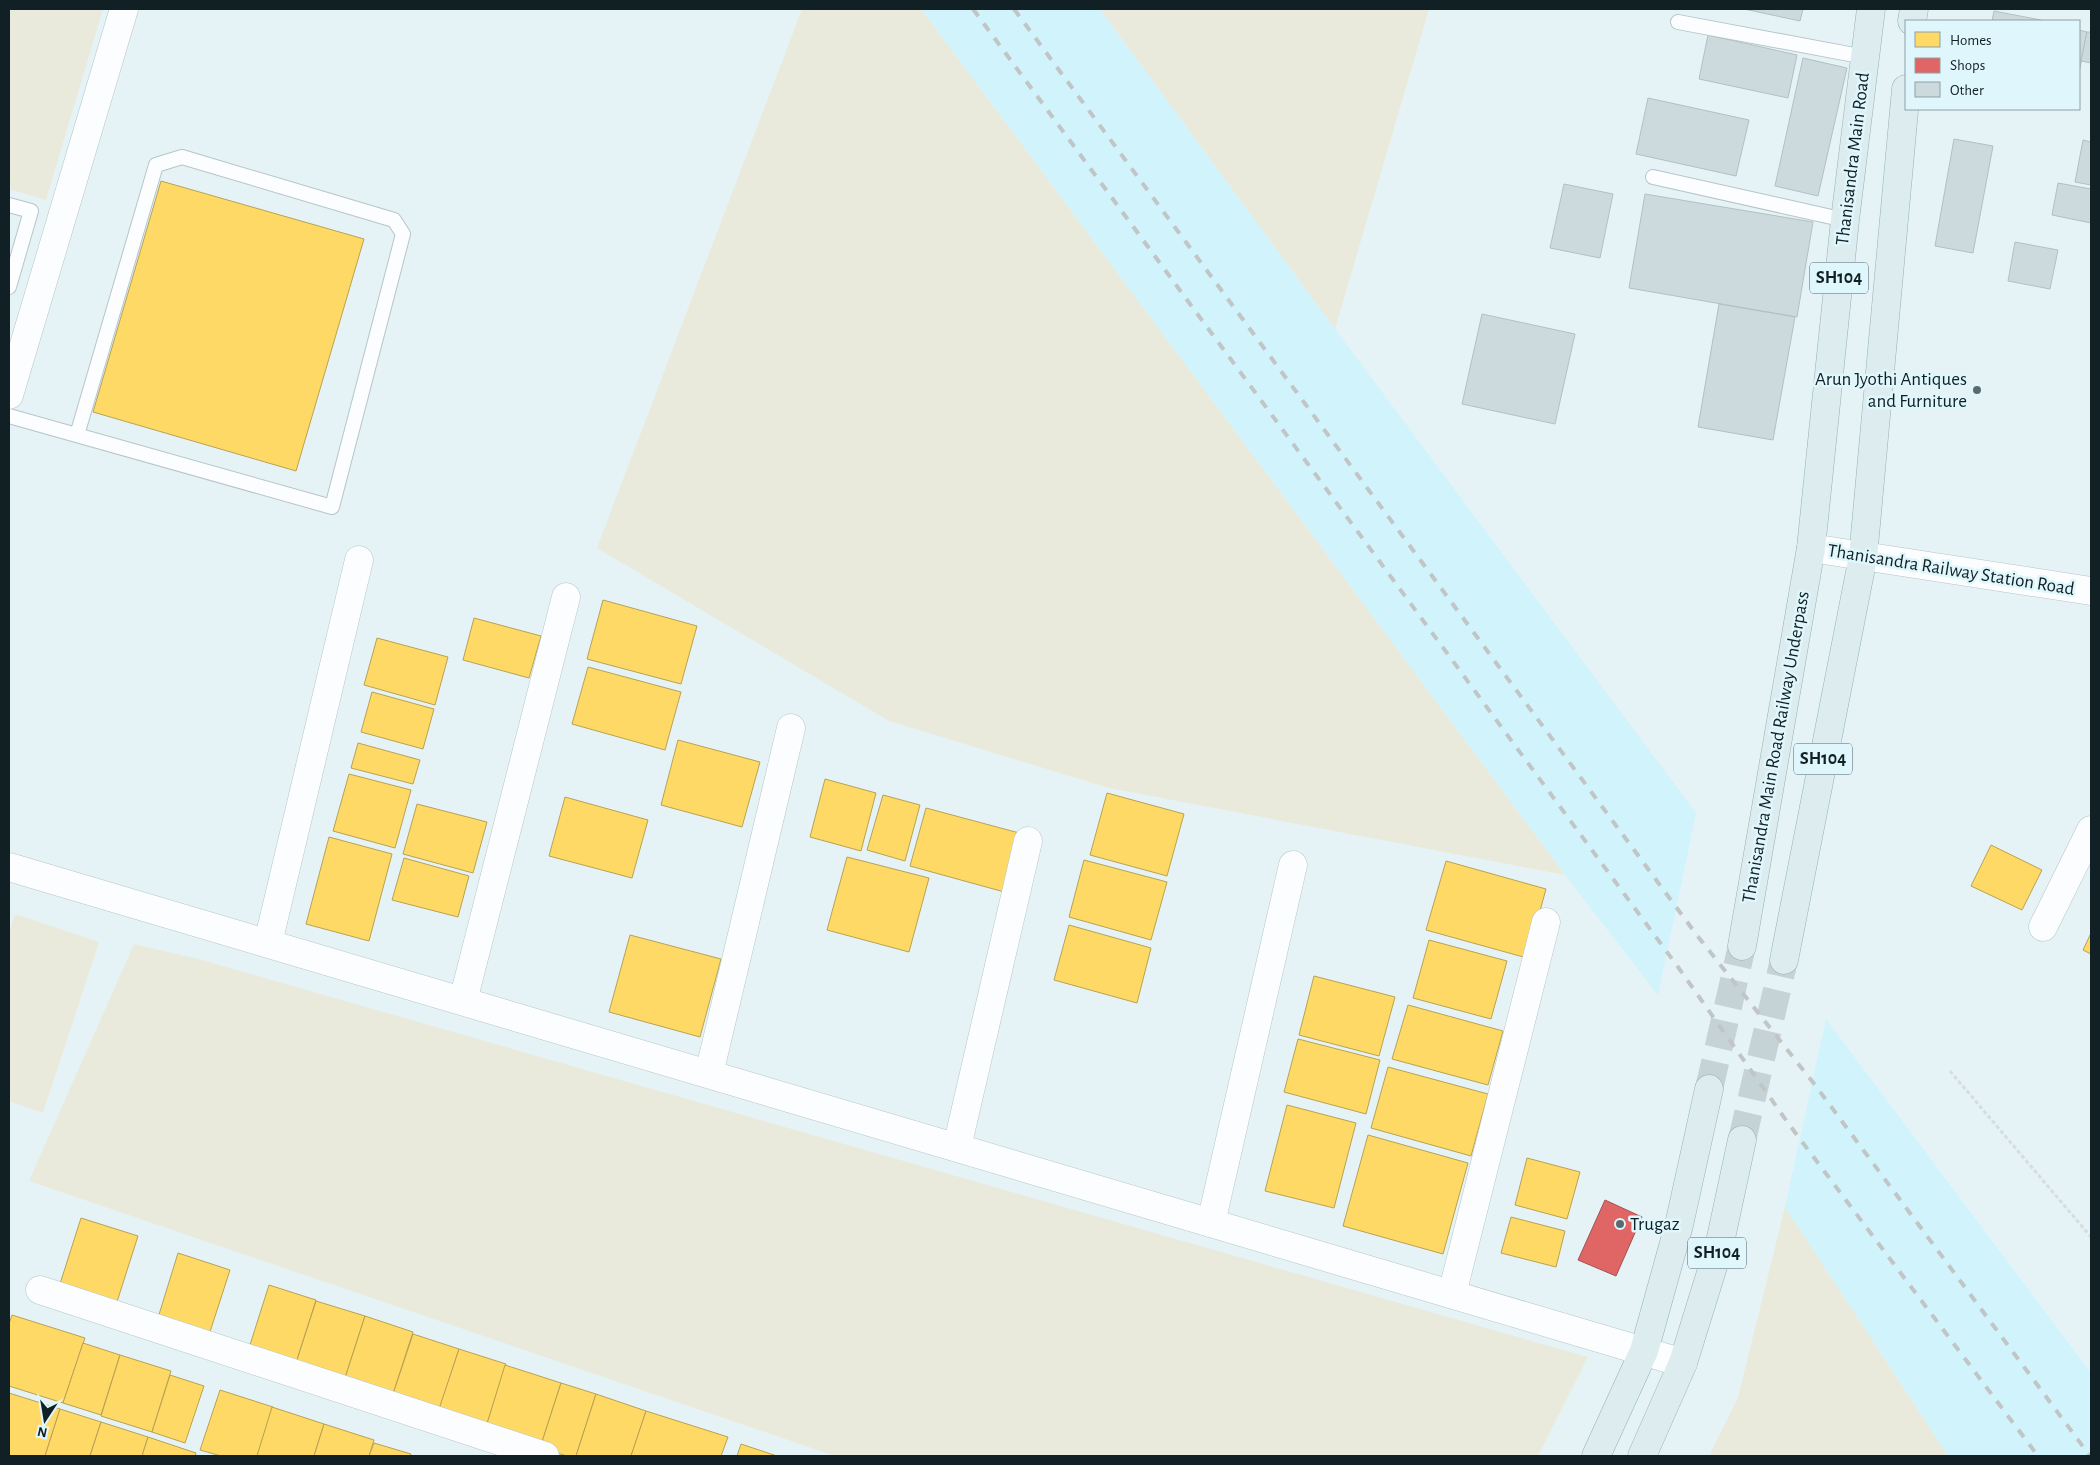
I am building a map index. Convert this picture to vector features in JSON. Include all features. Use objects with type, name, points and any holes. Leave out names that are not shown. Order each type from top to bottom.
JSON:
[{"type":"main road","name":"Thanisandra Main Road","points":[[1811,548],[1845,220],[1871,9]]},
{"type":"main road","name":"SH104","points":[[1784,960],[1863,557],[1905,100]]},
{"type":"main road","name":"Thanisandra Main Road Railway Underpass","points":[[1742,946],[1811,548]]},
{"type":"main road","name":"SH104","points":[[1596,1456],[1644,1351],[1680,1225],[1710,1089]]},
{"type":"main road","name":"SH104","points":[[1642,1456],[1684,1363],[1719,1247],[1742,1140]]},
{"type":"street","points":[[9,395],[124,9]]},
{"type":"street","name":"Thanisandra Railway Station Road","points":[[1811,548],[2091,591]]},
{"type":"street","points":[[268,943],[359,560]]},
{"type":"street","points":[[463,1001],[566,597]]},
{"type":"street","points":[[709,1074],[791,728]]},
{"type":"street","points":[[2043,927],[2091,830]]},
{"type":"street","points":[[957,1147],[1028,841]]},
{"type":"street","points":[[1211,1223],[1293,865]]},
{"type":"street","points":[[9,867],[1684,1363]]},
{"type":"street","points":[[1452,1294],[1546,922]]},
{"type":"street","points":[[40,1290],[545,1456]]},
{"type":"lane","points":[[1678,22],[1865,57]]},
{"type":"lane","points":[[9,416],[332,507],[403,234],[394,220],[182,157],[156,165],[77,435]]},
{"type":"lane","points":[[1653,177],[1845,220]]},
{"type":"lane","points":[[9,204],[32,211],[9,287]]},
{"type":"path","points":[[1950,1071],[2091,1237]]},
{"type":"shaded area","points":[[9,9],[103,9],[46,200],[9,189]]},
{"type":"shaded area","points":[[802,9],[921,9],[1565,875],[1109,788],[889,721],[597,548]]},
{"type":"shaded area","points":[[921,9],[1100,9],[1335,329],[1696,813],[1658,995],[1565,875]]},
{"type":"shaded area","points":[[1100,9],[1429,9],[1335,329]]},
{"type":"shaded area","points":[[15,914],[99,942],[43,1113],[9,1101],[9,932]]},
{"type":"shaded area","points":[[134,944],[198,959],[1588,1357],[1538,1456],[835,1456],[29,1181]]},
{"type":"shaded area","points":[[1826,1019],[2091,1373],[2091,1456],[1948,1456],[1785,1207]]},
{"type":"shaded area","points":[[1785,1207],[1948,1456],[1709,1456],[1738,1397]]},
{"type":"building: Homes","points":[[161,181],[364,239],[296,471],[93,412]]},
{"type":"building: Homes","points":[[603,600],[697,626],[681,684],[587,659]]},
{"type":"building: Homes","points":[[474,618],[541,636],[529,678],[463,660]]},
{"type":"building: Homes","points":[[377,638],[448,657],[435,705],[364,685]]},
{"type":"building: Homes","points":[[588,667],[681,692],[665,750],[572,724]]},
{"type":"building: Homes","points":[[372,692],[434,709],[423,749],[361,732]]},
{"type":"building: Homes","points":[[678,740],[760,762],[742,827],[661,805]]},
{"type":"building: Homes","points":[[358,743],[420,760],[413,784],[351,768]]},
{"type":"building: Homes","points":[[349,774],[411,790],[395,848],[333,831]]},
{"type":"building: Homes","points":[[825,779],[876,793],[861,851],[810,837]]},
{"type":"building: Homes","points":[[1107,793],[1184,814],[1167,876],[1090,855]]},
{"type":"building: Homes","points":[[883,795],[920,805],[905,861],[867,850]]},
{"type":"building: Homes","points":[[565,797],[648,820],[632,878],[549,856]]},
{"type":"building: Homes","points":[[417,804],[487,822],[473,873],[403,854]]},
{"type":"building: Homes","points":[[926,808],[1023,834],[1008,893],[910,866]]},
{"type":"building: Homes","points":[[329,837],[392,854],[369,941],[306,924]]},
{"type":"building: Homes","points":[[1991,845],[2042,870],[2022,910],[1971,886]]},
{"type":"building: Homes","points":[[847,857],[929,878],[909,952],[827,930]]},
{"type":"building: Homes","points":[[404,858],[469,876],[458,917],[392,900]]},
{"type":"building: Homes","points":[[1084,860],[1167,882],[1151,940],[1069,917]]},
{"type":"building: Homes","points":[[1446,861],[1546,889],[1527,958],[1426,930]]},
{"type":"building: Homes","points":[[1069,925],[1151,948],[1137,1003],[1054,980]]},
{"type":"building: Homes","points":[[2091,933],[2091,954],[2083,950]]},
{"type":"building: Homes","points":[[630,935],[721,959],[700,1037],[609,1012]]},
{"type":"building: Homes","points":[[1429,940],[1507,961],[1491,1019],[1413,998]]},
{"type":"building: Homes","points":[[1314,976],[1395,997],[1379,1056],[1299,1035]]},
{"type":"building: Homes","points":[[1408,1005],[1503,1031],[1488,1085],[1392,1059]]},
{"type":"building: Homes","points":[[1298,1039],[1380,1060],[1366,1114],[1284,1092]]},
{"type":"building: Homes","points":[[1388,1067],[1488,1094],[1471,1156],[1371,1128]]},
{"type":"building: Homes","points":[[1287,1105],[1356,1123],[1334,1208],[1265,1191]]},
{"type":"building: Homes","points":[[1368,1135],[1468,1163],[1443,1254],[1343,1226]]},
{"type":"building: Homes","points":[[1527,1158],[1580,1172],[1567,1219],[1515,1205]]},
{"type":"building: Homes","points":[[1511,1217],[1565,1231],[1556,1267],[1501,1253]]},
{"type":"building: Homes","points":[[81,1218],[138,1236],[116,1305],[59,1287]]},
{"type":"building: Homes","points":[[178,1253],[230,1270],[208,1338],[157,1321]]},
{"type":"building: Homes","points":[[269,1285],[316,1300],[296,1363],[249,1348]]},
{"type":"building: Homes","points":[[316,1301],[365,1316],[345,1378],[296,1363]]},
{"type":"building: Homes","points":[[12,1315],[85,1338],[63,1403],[9,1386],[9,1324]]},
{"type":"building: Homes","points":[[365,1316],[413,1332],[392,1397],[345,1378]]},
{"type":"building: Homes","points":[[413,1334],[459,1349],[439,1411],[392,1397]]},
{"type":"building: Homes","points":[[83,1343],[120,1355],[101,1415],[63,1403]]},
{"type":"building: Homes","points":[[459,1349],[506,1364],[486,1427],[438,1412]]},
{"type":"building: Homes","points":[[120,1355],[171,1371],[152,1432],[101,1416]]},
{"type":"building: Homes","points":[[505,1365],[561,1383],[541,1445],[486,1427]]},
{"type":"building: Homes","points":[[170,1375],[204,1386],[185,1443],[152,1432]]},
{"type":"building: Homes","points":[[561,1383],[596,1394],[576,1456],[567,1456],[540,1448]]},
{"type":"building: Homes","points":[[220,1390],[273,1407],[257,1456],[221,1456],[200,1450]]},
{"type":"building: Homes","points":[[9,1393],[60,1409],[45,1456],[9,1456]]},
{"type":"building: Homes","points":[[596,1394],[646,1411],[631,1456],[576,1456]]},
{"type":"building: Homes","points":[[272,1407],[324,1424],[314,1456],[257,1456]]},
{"type":"building: Homes","points":[[60,1409],[101,1422],[90,1456],[45,1456]]},
{"type":"building: Homes","points":[[646,1411],[728,1437],[721,1456],[631,1456]]},
{"type":"building: Homes","points":[[101,1422],[148,1437],[142,1456],[90,1456]]},
{"type":"building: Homes","points":[[324,1424],[374,1440],[369,1456],[314,1456]]},
{"type":"building: Homes","points":[[148,1437],[196,1453],[195,1456],[142,1456]]},
{"type":"building: Homes","points":[[374,1443],[411,1454],[410,1456],[369,1456]]},
{"type":"building: Homes","points":[[741,1444],[777,1456],[737,1456]]},
{"type":"building: Shops","points":[[1605,1200],[1642,1217],[1616,1276],[1578,1260]]},
{"type":"building: Other","points":[[1744,9],[1803,9],[1800,21]]},
{"type":"building: Other","points":[[1994,11],[2041,20],[1992,20]]},
{"type":"building: Other","points":[[2080,30],[2087,32],[2080,68]]},
{"type":"building: Other","points":[[2087,32],[2091,32],[2091,63],[2081,61]]},
{"type":"building: Other","points":[[1708,35],[1797,55],[1788,98],[1699,79]]},
{"type":"building: Other","points":[[1803,58],[1847,68],[1818,196],[1775,186]]},
{"type":"building: Other","points":[[1648,98],[1749,120],[1736,176],[1636,154]]},
{"type":"building: Other","points":[[1954,139],[1993,146],[1973,253],[1935,246]]},
{"type":"building: Other","points":[[2083,140],[2091,142],[2091,185],[2075,182]]},
{"type":"building: Other","points":[[2058,183],[2091,189],[2091,223],[2052,215]]},
{"type":"building: Other","points":[[1564,184],[1613,194],[1600,258],[1550,248]]},
{"type":"building: Other","points":[[1645,194],[1813,222],[1797,317],[1629,288]]},
{"type":"building: Other","points":[[2015,242],[2058,250],[2050,289],[2008,281]]},
{"type":"building: Other","points":[[1719,304],[1795,317],[1773,440],[1698,427]]},
{"type":"building: Other","points":[[1482,314],[1575,334],[1555,424],[1462,404]]},
{"type":"tunnel","points":[[1709,1089],[1742,946]]},
{"type":"tunnel","points":[[1742,1140],[1784,960]]},
{"type":"railway","points":[[973,9],[1678,967],[1788,1123],[2038,1456]]},
{"type":"railway","points":[[1014,9],[1696,934],[1815,1085],[2090,1456]]},
{"type":"place","name":"Arun Jyothi Antiques and Furniture","points":[[1977,390]]},
{"type":"place","name":"Trugaz","points":[[1620,1224]]}]
